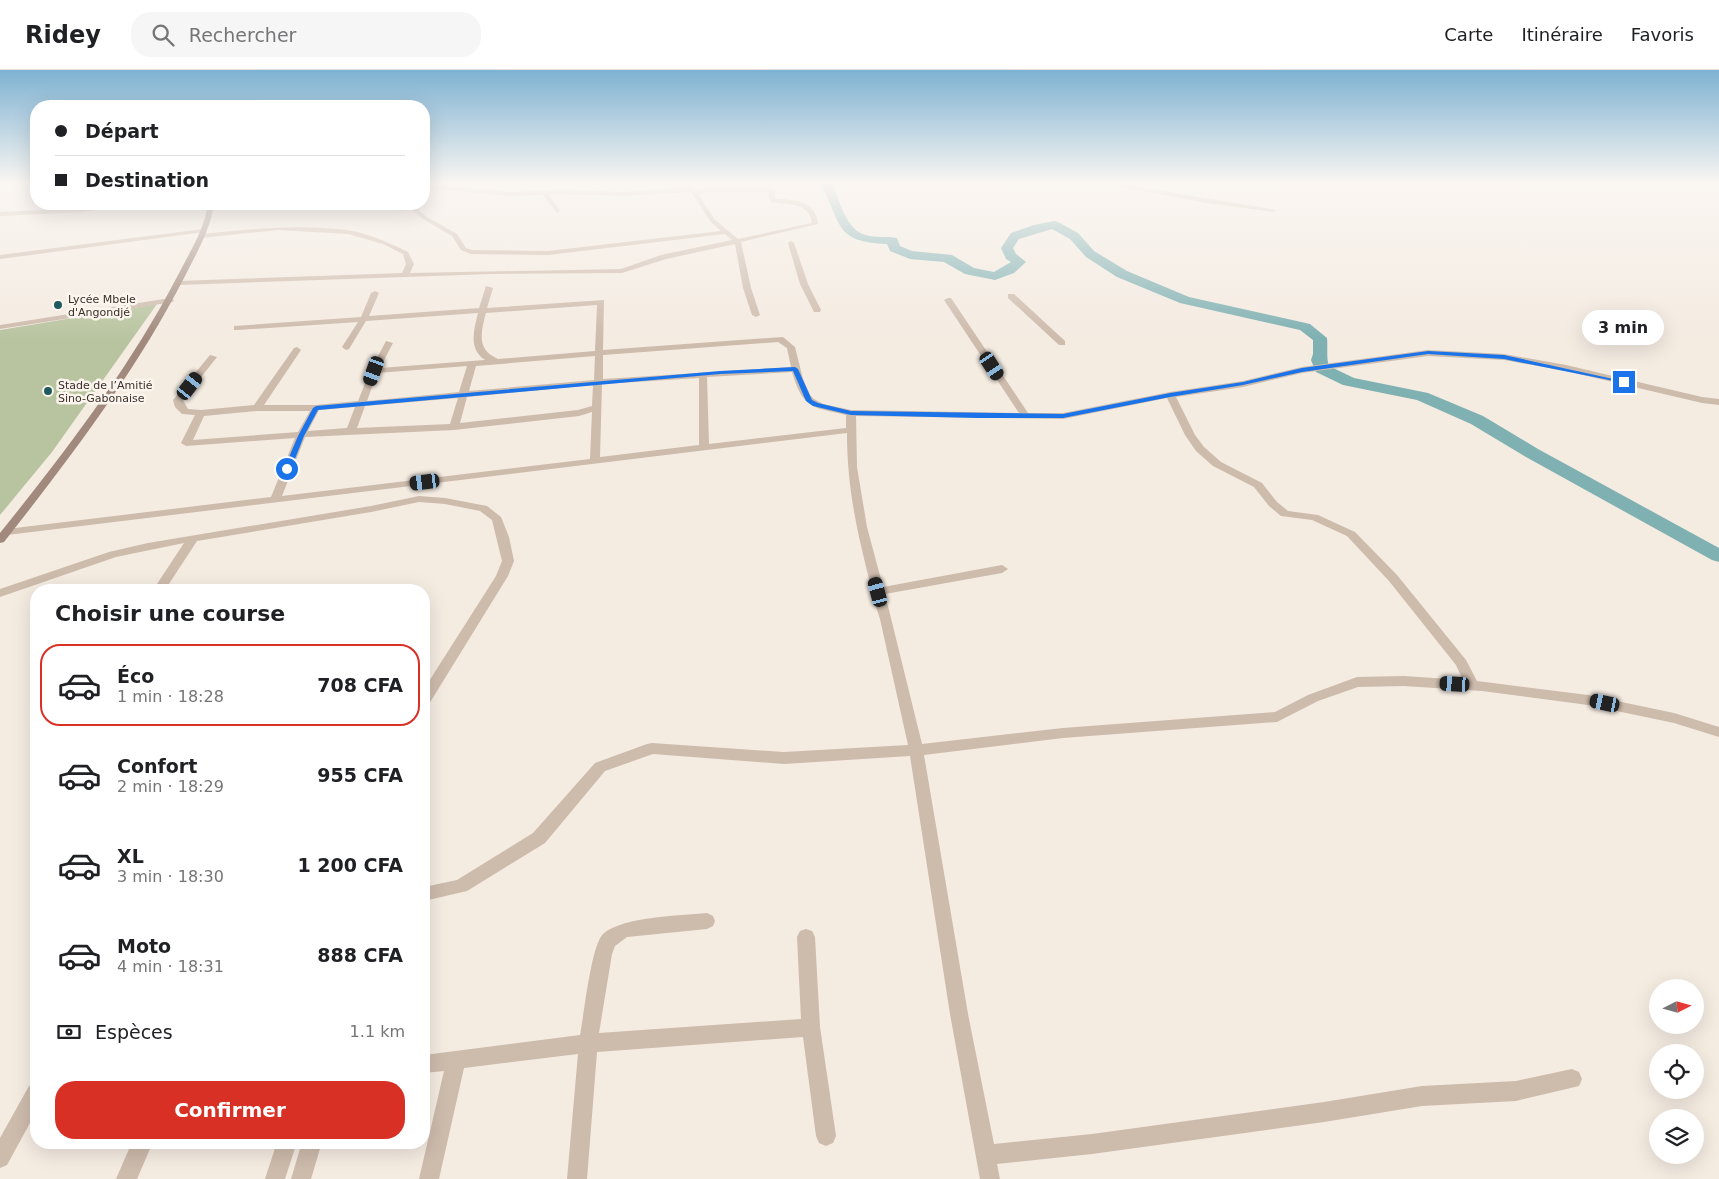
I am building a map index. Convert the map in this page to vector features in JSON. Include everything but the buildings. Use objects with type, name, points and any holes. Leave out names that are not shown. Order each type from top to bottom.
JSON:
[{"type":"main road","points":[[3,536],[89,424],[131,364],[170,300],[201,236]]},
{"type":"street","points":[[0,257],[187,236]]},
{"type":"street","points":[[361,236],[385,243],[406,253],[410,264],[405,275]]},
{"type":"street","points":[[455,236],[463,249],[471,252],[548,253],[694,236]]},
{"type":"street","points":[[731,236],[738,242],[746,288],[756,315]]},
{"type":"street","points":[[178,283],[622,270],[664,257],[767,236]]},
{"type":"street","points":[[791,243],[804,284],[817,310]]},
{"type":"street","points":[[489,288],[476,337],[484,356],[497,361]]},
{"type":"street","points":[[346,346],[364,318],[375,293]]},
{"type":"street","points":[[1011,296],[1062,343]]},
{"type":"street","points":[[0,327],[170,300]]},
{"type":"street","points":[[948,300],[1026,416]]},
{"type":"street","points":[[237,328],[601,302],[599,382],[594,461]]},
{"type":"street","points":[[374,371],[780,339],[791,347],[795,369],[809,401],[816,404],[851,413],[1063,416],[1170,395],[1243,384],[1320,368],[1428,353],[1504,357],[1566,368],[1702,400],[1719,402]]},
{"type":"street","points":[[351,432],[374,371],[389,343]]},
{"type":"street","points":[[257,408],[297,350]]},
{"type":"street","points":[[213,357],[178,400],[185,412],[201,413],[257,408],[316,408],[599,382],[795,369]]},
{"type":"street","points":[[454,427],[472,363]]},
{"type":"street","points":[[703,374],[704,449]]},
{"type":"street","points":[[1170,395],[1190,435],[1200,449],[1217,464],[1258,485],[1273,504],[1285,514],[1314,517],[1351,534],[1393,578],[1461,663],[1472,685]]},
{"type":"street","points":[[275,500],[301,436],[316,408]]},
{"type":"street","points":[[201,413],[186,443],[454,427],[579,413],[597,408]]},
{"type":"street","points":[[851,413],[852,467],[861,527],[886,619],[916,750],[959,1014],[990,1179]]},
{"type":"street","points":[[3,536],[275,500],[852,430]]},
{"type":"street","points":[[0,593],[113,554],[148,546],[371,509],[406,500],[434,500],[483,508],[497,519],[504,537],[508,561],[502,576],[430,690]]},
{"type":"street","points":[[163,584],[192,540]]},
{"type":"street","points":[[878,592],[1002,569]]},
{"type":"street","points":[[430,893],[460,886],[539,838],[600,767],[652,748],[784,758],[916,750],[1062,733],[1277,717],[1313,698],[1357,682],[1404,681],[1472,685],[1588,700],[1674,718],[1719,732]]},
{"type":"street","points":[[577,1179],[588,1043],[608,941],[624,930],[707,921]]},
{"type":"street","points":[[806,937],[812,1027],[826,1136]]},
{"type":"street","points":[[430,1063],[588,1043],[812,1027]]},
{"type":"street","points":[[429,1179],[456,1060]]},
{"type":"street","points":[[986,1155],[1092,1144],[1324,1112],[1422,1096],[1516,1092],[1572,1079]]},
{"type":"street","points":[[0,1158],[30,1104]]},
{"type":"street","points":[[126,1179],[140,1149]]},
{"type":"street","points":[[275,1179],[285,1149]]},
{"type":"street","points":[[301,1179],[310,1149]]},
{"type":"green space","name":"Stade de l’Amitié Sino-Gabonaise","points":[[157,304],[52,452],[0,515],[0,330]]},
{"type":"waterway","points":[[856,236],[873,240],[893,241],[894,248],[910,255],[947,258],[970,271],[995,276],[1009,270],[1020,262],[1010,256],[1007,248],[1016,236]]},
{"type":"waterway","points":[[1074,236],[1090,254],[1122,274],[1185,300],[1305,327],[1320,338],[1321,354],[1319,360],[1322,369],[1349,382],[1422,396],[1477,420],[1532,453],[1719,556]]},
{"type":"place","name":"Lycée Mbele d'Angondjé","points":[[58,305]]},
{"type":"place","name":"Stade de l’Amitié Sino-Gabonaise","points":[[48,391]]},
{"type":"route","points":[[287,469],[301,436],[316,408],[703,374],[795,369],[809,401],[851,413],[978,416],[1063,416],[1170,395],[1243,384],[1302,370],[1428,353],[1504,357],[1566,368],[1624,382]]}]
